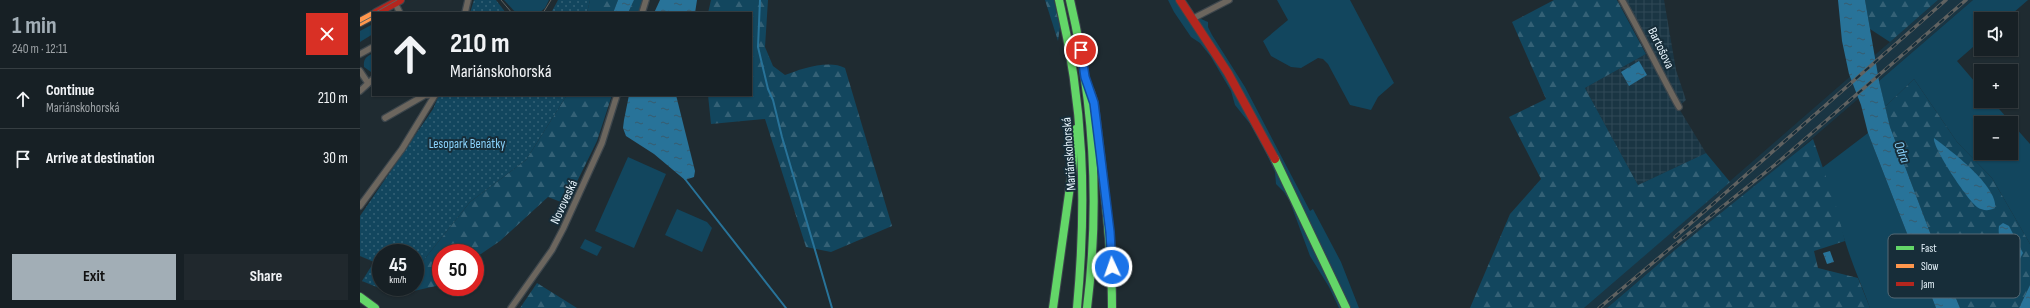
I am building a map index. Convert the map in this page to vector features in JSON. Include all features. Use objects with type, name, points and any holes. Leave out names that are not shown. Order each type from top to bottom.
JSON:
[{"type":"main road","name":"Mariánskohorská","points":[[1059,0],[1076,79],[1084,175],[1082,255],[1076,308]]},
{"type":"main road","name":"Mariánskohorská","points":[[1070,0],[1085,77],[1094,176],[1093,255],[1087,308]]},
{"type":"main road","points":[[1180,0],[1194,18],[1249,107],[1346,308]]},
{"type":"main road","points":[[378,12],[398,2]]},
{"type":"main road","points":[[360,22],[372,16]]},
{"type":"main road","points":[[1085,77],[1094,103],[1110,232],[1112,308]]},
{"type":"main road","points":[[1053,308],[1075,142],[1073,90],[1076,79]]},
{"type":"main road","points":[[360,297],[375,308]]},
{"type":"street","points":[[465,12],[468,0]]},
{"type":"street","points":[[642,12],[646,0]]},
{"type":"street","points":[[1194,18],[1229,0]]},
{"type":"street","name":"Bartošova","points":[[1622,0],[1647,43],[1651,57],[1679,107]]},
{"type":"street","points":[[398,2],[400,12]]},
{"type":"street","points":[[360,54],[372,48]]},
{"type":"street","points":[[360,71],[371,81],[360,91]]},
{"type":"street","points":[[385,118],[423,96]]},
{"type":"street","points":[[360,206],[402,148],[434,96]]},
{"type":"street","name":"Novoveská","points":[[511,308],[552,250],[564,226],[602,143],[617,96]]},
{"type":"shaded area","points":[[1622,0],[1664,0],[1676,70],[1686,100],[1678,107]]},
{"type":"shaded area","points":[[1938,0],[1973,0],[1778,168],[1676,249],[1607,308],[1584,308]]},
{"type":"shaded area","points":[[1646,54],[1706,153],[1638,185],[1585,88]]},
{"type":"green space","points":[[474,0],[496,0],[505,12],[470,12]]},
{"type":"green space","points":[[504,0],[549,0],[545,8],[540,12],[515,12]]},
{"type":"green space","points":[[558,0],[590,0],[587,12],[552,12]]},
{"type":"green space","points":[[590,0],[618,0],[613,12],[587,12]]},
{"type":"green space","points":[[634,0],[646,0],[642,12],[628,12]]},
{"type":"green space","points":[[711,0],[768,0],[765,47],[773,66],[785,75],[806,68],[831,64],[845,68],[892,226],[831,252],[806,247],[765,119],[711,124],[708,96],[752,96],[752,12],[708,12]]},
{"type":"green space","points":[[1045,0],[1054,0],[1060,27],[1058,41]]},
{"type":"green space","points":[[1168,0],[1180,0],[1192,15],[1208,22],[1208,27],[1212,35],[1245,87],[1310,211],[1313,209],[1341,262],[1359,308],[1339,308],[1329,287],[1310,256],[1290,202],[1284,192],[1276,184],[1275,172],[1260,140],[1251,125],[1235,105],[1231,91],[1211,57],[1200,43],[1191,37],[1174,12]]},
{"type":"green space","points":[[1277,0],[1350,0],[1394,83],[1378,97],[1371,110],[1350,105],[1328,64],[1323,59],[1318,58],[1301,68],[1291,67],[1271,56],[1263,41],[1288,20]]},
{"type":"green space","points":[[1554,0],[1617,0],[1646,54],[1585,88],[1638,185],[1706,153],[1730,182],[1584,308],[1470,308],[1510,214],[1541,179],[1509,117],[1546,99],[1512,22]]},
{"type":"green space","points":[[1865,0],[1938,0],[1890,42],[1870,29]]},
{"type":"green space","points":[[1973,0],[2028,0],[2014,12],[1974,12],[1974,46],[1957,61],[1974,81],[1974,108],[1998,108],[2005,116],[1974,116],[1974,159],[1957,142],[1914,79],[1885,107],[1879,81]]},
{"type":"green space","points":[[372,25],[372,35],[360,42],[360,31]]},
{"type":"green space","points":[[372,54],[371,72],[364,67],[364,62],[367,57]]},
{"type":"green space","points":[[1914,79],[1957,142],[1992,178],[2030,244],[2030,285],[2019,308],[1960,308],[1956,298],[2020,298],[2020,234],[1931,234],[1890,127],[1885,107]]},
{"type":"green space","name":"Lesopark Benátky","points":[[439,96],[566,96],[526,160],[470,202],[437,244],[432,244],[432,250],[424,260],[424,244],[372,244],[372,261],[360,256],[360,216],[433,109]]},
{"type":"green space","points":[[566,96],[612,96],[597,141],[566,204],[548,197],[500,241],[484,252],[484,244],[437,244],[470,202],[526,160]]},
{"type":"green space","points":[[2018,130],[2030,144],[2030,244],[1992,178],[1974,160],[2018,160]]},
{"type":"green space","points":[[1868,133],[1907,234],[1888,234],[1888,298],[1932,298],[1936,308],[1870,308],[1848,250],[1822,168]]},
{"type":"green space","points":[[1813,139],[1836,206],[1845,241],[1814,251],[1818,268],[1858,278],[1870,308],[1607,308],[1676,249]]},
{"type":"green space","points":[[628,157],[666,174],[634,248],[595,231]]},
{"type":"green space","points":[[677,209],[707,222],[712,228],[702,252],[665,235]]},
{"type":"green space","points":[[585,239],[602,247],[597,256],[580,248]]},
{"type":"green space","points":[[432,250],[432,287],[424,289],[424,260]]},
{"type":"green space","name":"Lesopark Benátky","points":[[372,265],[372,285],[362,281]]},
{"type":"green space","points":[[537,283],[577,308],[520,308]]},
{"type":"water","points":[[618,0],[634,0],[628,12],[613,12]]},
{"type":"water","points":[[660,0],[697,0],[695,12],[654,12]]},
{"type":"water","points":[[1838,0],[1865,0],[1879,81],[1890,127],[1931,234],[1907,234],[1868,133],[1861,105],[1849,74],[1842,41]]},
{"type":"water","points":[[1639,61],[1647,75],[1629,86],[1621,72]]},
{"type":"water","points":[[629,96],[676,96],[695,171],[694,177],[685,180],[654,154],[626,136],[623,128]]},
{"type":"water","points":[[1934,138],[1972,169],[1981,179],[1989,189],[1994,199],[1995,208],[1984,210],[1972,203],[1944,162]]},
{"type":"water","points":[[2003,223],[2009,226],[2013,234],[1999,234],[1999,226]]},
{"type":"water","points":[[2020,247],[2023,253],[2020,259]]},
{"type":"water","points":[[1830,251],[1834,262],[1827,264],[1823,253]]},
{"type":"water","points":[[2030,285],[2030,308],[2019,308]]},
{"type":"water","points":[[1932,298],[1956,298],[1960,308],[1936,308]]},
{"type":"waterway","points":[[760,0],[758,47],[768,89],[773,100],[782,137],[832,308]]},
{"type":"waterway","points":[[685,179],[786,308]]},
{"type":"tram line","points":[[376,12],[397,0]]},
{"type":"tram line","points":[[501,0],[511,12]]},
{"type":"tram line","points":[[544,12],[551,0]]},
{"type":"tram line","points":[[360,23],[372,17]]},
{"type":"railway","points":[[1675,237],[1946,0]]},
{"type":"railway","points":[[1599,308],[1673,246],[1776,164],[1966,0]]},
{"type":"traffic: fast","points":[[1059,0],[1074,77],[1081,153],[1082,229],[1077,308]]},
{"type":"traffic: fast","points":[[1070,0],[1085,77],[1092,153],[1094,192],[1093,230],[1087,308]]},
{"type":"traffic: fast","points":[[1090,91],[1094,103],[1106,205],[1112,282],[1112,308]]},
{"type":"traffic: fast","points":[[1053,308],[1072,172],[1076,129]]},
{"type":"traffic: fast","points":[[1275,159],[1346,308]]},
{"type":"traffic: fast","points":[[360,297],[375,308]]},
{"type":"traffic: slow","points":[[360,22],[372,16]]},
{"type":"traffic: jam","points":[[378,12],[400,0]]},
{"type":"traffic: jam","points":[[1180,0],[1228,73],[1275,159]]},
{"type":"route","points":[[1081,50],[1085,77],[1094,103],[1098,143],[1106,192],[1112,267]]},
{"type":"water label","name":"Odra","points":[[1902,152]]}]
